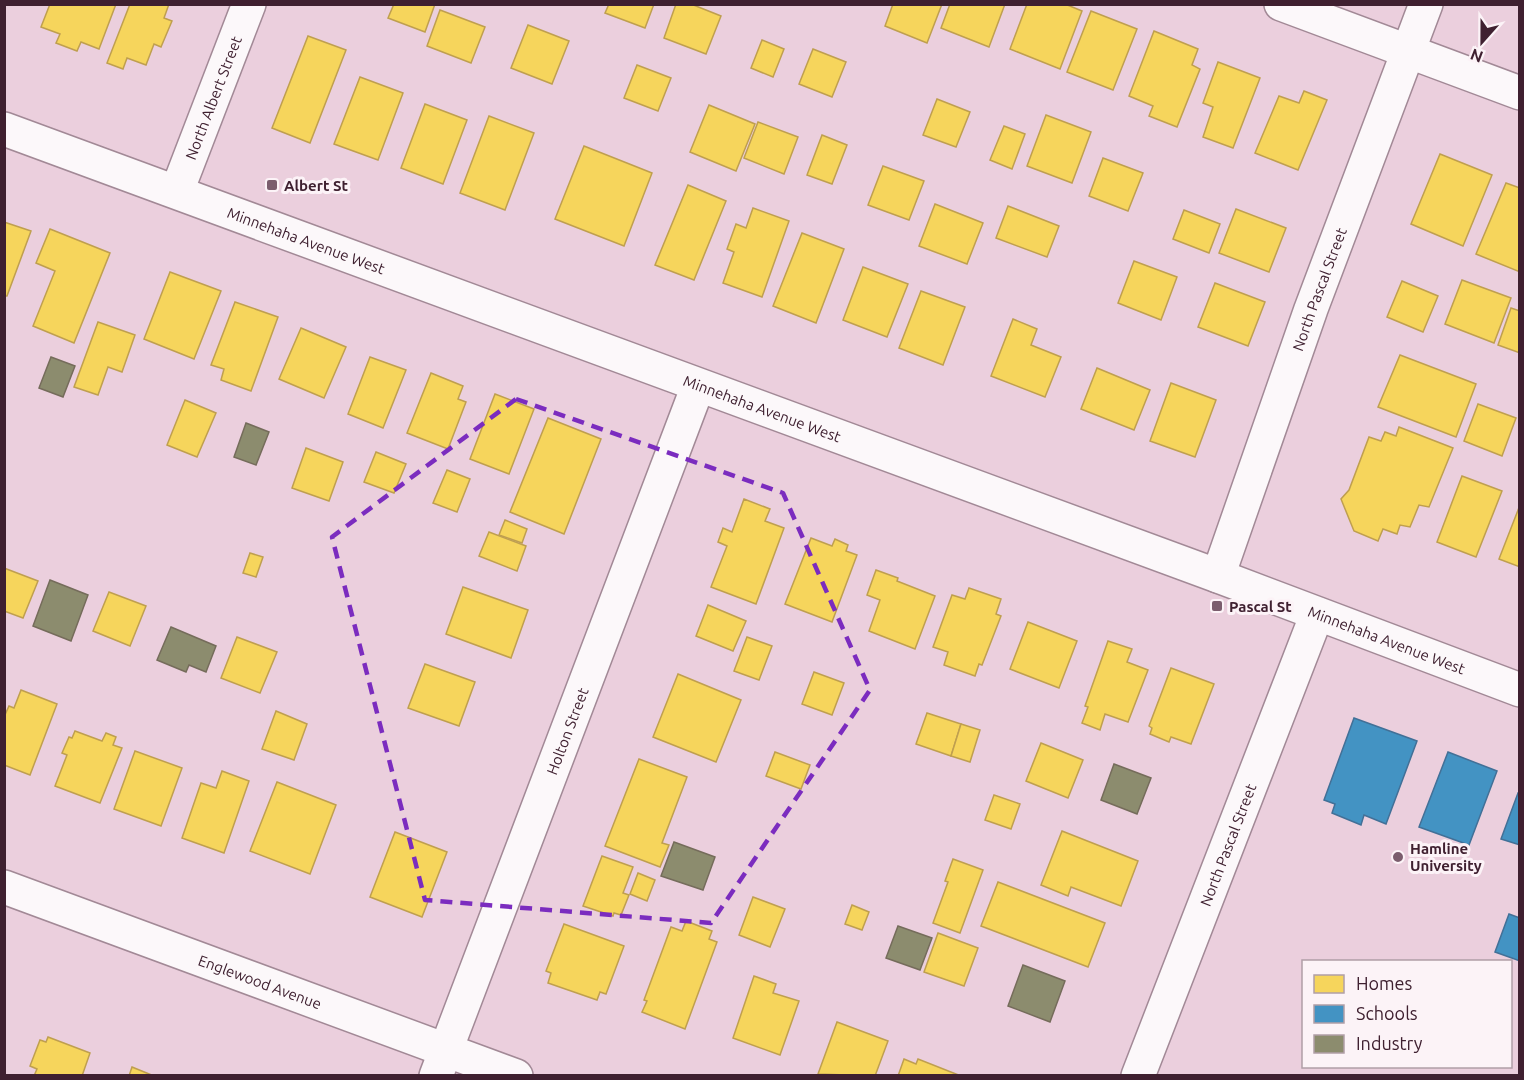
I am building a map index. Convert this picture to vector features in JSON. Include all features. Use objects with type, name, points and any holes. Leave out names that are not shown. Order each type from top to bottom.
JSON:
[{"type":"street","name":"North Albert Street","points":[[177,191],[249,4]]},
{"type":"street","points":[[1281,4],[1520,93]]},
{"type":"street","name":"North Pascal Street","points":[[1218,576],[1311,309],[1426,4]]},
{"type":"street","name":"Minnehaha Avenue West","points":[[4,129],[1218,576],[1520,690]]},
{"type":"street","name":"Holton Street","points":[[441,1062],[698,386]]},
{"type":"street","name":"North Pascal Street","points":[[1138,1076],[1317,614]]},
{"type":"street","name":"Englewood Avenue","points":[[4,887],[441,1062],[516,1076]]},
{"type":"highlighted area","points":[[516,399],[783,493],[870,690],[711,923],[425,900],[332,537]]},
{"type":"building: Homes","points":[[50,4],[116,4],[99,49],[81,42],[77,51],[56,43],[60,34],[41,27]]},
{"type":"building: Homes","points":[[130,4],[169,4],[164,18],[172,21],[161,47],[154,44],[146,65],[127,58],[123,69],[107,63]]},
{"type":"building: Homes","points":[[394,4],[435,4],[425,32],[388,18]]},
{"type":"building: Homes","points":[[609,4],[654,4],[645,28],[605,13]]},
{"type":"building: Homes","points":[[676,4],[691,4],[721,16],[706,54],[664,38]]},
{"type":"building: Homes","points":[[893,4],[942,4],[927,43],[885,26]]},
{"type":"building: Homes","points":[[950,4],[1005,4],[989,47],[941,28]]},
{"type":"building: Homes","points":[[1027,4],[1065,4],[1082,11],[1060,69],[1010,49]]},
{"type":"building: Homes","points":[[440,10],[485,27],[471,63],[427,46]]},
{"type":"building: Homes","points":[[1091,11],[1137,29],[1113,90],[1067,72]]},
{"type":"building: Homes","points":[[528,25],[569,41],[552,84],[511,68]]},
{"type":"building: Homes","points":[[1154,31],[1198,49],[1192,65],[1200,69],[1177,127],[1149,116],[1153,106],[1129,96]]},
{"type":"building: Homes","points":[[308,36],[346,50],[310,143],[272,128]]},
{"type":"building: Homes","points":[[762,40],[784,49],[773,77],[751,68]]},
{"type":"building: Homes","points":[[813,49],[846,62],[832,97],[799,84]]},
{"type":"building: Homes","points":[[1218,62],[1260,78],[1233,148],[1203,137],[1213,107],[1203,103]]},
{"type":"building: Homes","points":[[637,65],[671,78],[658,111],[624,98]]},
{"type":"building: Homes","points":[[360,77],[403,93],[378,160],[334,144]]},
{"type":"building: Homes","points":[[1304,91],[1327,100],[1298,170],[1255,153],[1279,96],[1299,103]]},
{"type":"building: Homes","points":[[937,99],[970,112],[956,147],[923,135]]},
{"type":"building: Homes","points":[[425,104],[467,120],[443,184],[401,168]]},
{"type":"building: Homes","points":[[709,105],[755,124],[736,171],[690,152]]},
{"type":"building: Homes","points":[[1046,115],[1091,132],[1072,183],[1027,166]]},
{"type":"building: Homes","points":[[489,116],[534,133],[505,210],[460,193]]},
{"type":"building: Homes","points":[[758,122],[798,137],[784,174],[744,158]]},
{"type":"building: Homes","points":[[1004,126],[1025,134],[1012,169],[990,160]]},
{"type":"building: Homes","points":[[822,135],[847,145],[832,184],[807,175]]},
{"type":"building: Homes","points":[[584,146],[652,173],[624,246],[555,219]]},
{"type":"building: Homes","points":[[1440,154],[1492,175],[1463,246],[1411,224]]},
{"type":"building: Homes","points":[[1103,158],[1143,173],[1128,211],[1089,196]]},
{"type":"building: Homes","points":[[883,166],[924,181],[909,220],[868,205]]},
{"type":"building: Homes","points":[[1506,183],[1520,188],[1520,272],[1476,254]]},
{"type":"building: Homes","points":[[688,185],[726,201],[694,280],[655,265]]},
{"type":"building: Homes","points":[[935,204],[983,223],[967,264],[919,246]]},
{"type":"building: Homes","points":[[1008,206],[1059,226],[1047,257],[996,238]]},
{"type":"building: Homes","points":[[753,208],[789,221],[762,297],[723,283],[734,252],[727,249],[736,224],[746,228]]},
{"type":"building: Homes","points":[[1236,209],[1286,228],[1269,272],[1219,253]]},
{"type":"building: Homes","points":[[1184,210],[1220,224],[1209,253],[1173,239]]},
{"type":"building: Homes","points":[[4,222],[31,231],[7,296],[4,296]]},
{"type":"building: Homes","points":[[50,229],[110,253],[74,343],[33,326],[55,271],[36,263]]},
{"type":"building: Homes","points":[[802,233],[844,249],[816,323],[773,306]]},
{"type":"building: Homes","points":[[1134,261],[1177,277],[1161,320],[1118,303]]},
{"type":"building: Homes","points":[[863,267],[908,284],[887,337],[843,320]]},
{"type":"building: Homes","points":[[170,272],[221,291],[194,359],[144,339]]},
{"type":"building: Homes","points":[[1462,280],[1511,298],[1494,343],[1445,324]]},
{"type":"building: Homes","points":[[1402,281],[1438,296],[1423,332],[1387,317]]},
{"type":"building: Homes","points":[[1215,283],[1265,302],[1248,346],[1198,327]]},
{"type":"building: Homes","points":[[921,291],[965,307],[943,365],[899,348]]},
{"type":"building: Homes","points":[[235,302],[278,317],[251,391],[221,380],[224,369],[211,365]]},
{"type":"building: Homes","points":[[1511,308],[1520,311],[1520,353],[1498,345]]},
{"type":"building: Homes","points":[[1013,319],[1037,329],[1031,345],[1061,357],[1045,397],[991,376]]},
{"type":"building: Homes","points":[[98,322],[135,335],[122,372],[108,367],[98,395],[74,387]]},
{"type":"building: Homes","points":[[301,328],[346,347],[324,398],[279,379]]},
{"type":"building: Homes","points":[[1400,355],[1476,384],[1456,437],[1378,407]]},
{"type":"building: Homes","points":[[370,357],[406,370],[383,428],[348,414]]},
{"type":"building: Homes","points":[[1097,368],[1150,390],[1134,430],[1081,409]]},
{"type":"building: Homes","points":[[431,373],[463,386],[458,399],[466,402],[448,449],[407,433]]},
{"type":"building: Homes","points":[[1171,383],[1216,400],[1195,457],[1150,441]]},
{"type":"building: Homes","points":[[495,394],[534,409],[509,474],[470,459]]},
{"type":"building: Homes","points":[[185,400],[216,413],[197,457],[167,445]]},
{"type":"building: Homes","points":[[1478,404],[1516,418],[1502,456],[1464,441]]},
{"type":"building: Homes","points":[[548,418],[601,439],[564,534],[510,512]]},
{"type":"building: Homes","points":[[1399,427],[1453,448],[1429,507],[1419,505],[1410,527],[1400,525],[1397,534],[1383,529],[1378,541],[1354,531],[1341,499],[1349,490],[1369,437],[1381,441],[1385,432],[1396,436]]},
{"type":"building: Homes","points":[[306,448],[343,462],[329,501],[292,488]]},
{"type":"building: Homes","points":[[376,452],[406,464],[394,493],[364,482]]},
{"type":"building: Homes","points":[[447,470],[470,479],[457,512],[433,503]]},
{"type":"building: Homes","points":[[1462,476],[1502,491],[1476,557],[1437,542]]},
{"type":"building: Homes","points":[[744,499],[770,509],[765,521],[784,528],[756,604],[711,587],[727,546],[718,542],[723,528],[732,532]]},
{"type":"building: Homes","points":[[1520,505],[1520,567],[1499,559]]},
{"type":"building: Homes","points":[[505,520],[527,529],[522,543],[499,535]]},
{"type":"building: Homes","points":[[489,532],[526,546],[517,571],[479,556]]},
{"type":"building: Homes","points":[[811,538],[832,546],[835,539],[848,545],[846,551],[857,555],[832,622],[785,604]]},
{"type":"building: Homes","points":[[250,553],[263,557],[256,577],[243,573]]},
{"type":"building: Homes","points":[[4,568],[38,581],[23,618],[4,611]]},
{"type":"building: Homes","points":[[876,570],[935,596],[915,649],[869,631],[880,600],[867,595]]},
{"type":"building: Homes","points":[[463,587],[528,610],[511,658],[446,634]]},
{"type":"building: Homes","points":[[969,588],[1001,599],[996,614],[1001,616],[982,665],[979,664],[975,676],[944,665],[948,652],[933,647],[952,595],[965,599]]},
{"type":"building: Homes","points":[[109,592],[146,606],[130,646],[93,631]]},
{"type":"building: Homes","points":[[708,605],[746,621],[733,651],[696,636]]},
{"type":"building: Homes","points":[[1028,622],[1077,641],[1059,688],[1010,669]]},
{"type":"building: Homes","points":[[237,637],[277,652],[260,693],[221,678]]},
{"type":"building: Homes","points":[[747,637],[772,646],[759,680],[734,671]]},
{"type":"building: Homes","points":[[1108,641],[1132,649],[1127,662],[1148,670],[1128,722],[1105,714],[1100,730],[1082,723],[1088,707],[1085,706]]},
{"type":"building: Homes","points":[[425,664],[475,682],[459,726],[408,708]]},
{"type":"building: Homes","points":[[1171,668],[1214,684],[1191,744],[1171,737],[1169,742],[1150,734],[1152,728],[1149,726]]},
{"type":"building: Homes","points":[[814,672],[844,683],[832,715],[802,704]]},
{"type":"building: Homes","points":[[678,674],[741,700],[716,762],[653,737]]},
{"type":"building: Homes","points":[[21,690],[57,704],[30,775],[4,765],[4,717],[9,706],[14,708]]},
{"type":"building: Homes","points":[[276,711],[307,724],[294,760],[262,749]]},
{"type":"building: Homes","points":[[927,713],[961,724],[951,756],[916,744]]},
{"type":"building: Homes","points":[[961,724],[980,730],[970,762],[951,756]]},
{"type":"building: Homes","points":[[75,731],[102,741],[106,733],[116,737],[113,745],[122,748],[100,803],[55,786],[67,755],[62,753],[69,737],[72,738]]},
{"type":"building: Homes","points":[[1041,743],[1083,760],[1068,798],[1026,781]]},
{"type":"building: Homes","points":[[135,751],[182,768],[161,826],[114,809]]},
{"type":"building: Homes","points":[[775,752],[810,765],[801,789],[766,776]]},
{"type":"building: Homes","points":[[639,759],[687,777],[662,843],[669,845],[660,867],[605,846]]},
{"type":"building: Homes","points":[[222,771],[249,781],[224,853],[182,838],[201,783],[216,788]]},
{"type":"building: Homes","points":[[277,782],[336,805],[310,874],[250,851]]},
{"type":"building: Homes","points":[[994,795],[1020,804],[1011,829],[985,820]]},
{"type":"building: Homes","points":[[1062,831],[1138,861],[1121,906],[1071,887],[1068,896],[1041,885]]},
{"type":"building: Homes","points":[[395,832],[447,852],[422,917],[370,897]]},
{"type":"building: Homes","points":[[602,856],[633,867],[623,893],[629,895],[621,915],[614,913],[613,916],[583,906]]},
{"type":"building: Homes","points":[[953,859],[983,870],[960,933],[933,923],[948,882],[945,881]]},
{"type":"building: Homes","points":[[638,873],[655,880],[647,901],[630,894]]},
{"type":"building: Homes","points":[[998,882],[1105,923],[1088,967],[981,926]]},
{"type":"building: Homes","points":[[753,897],[785,909],[770,947],[739,935]]},
{"type":"building: Homes","points":[[852,905],[869,912],[862,930],[845,924]]},
{"type":"building: Homes","points":[[686,921],[712,931],[709,939],[717,942],[685,1029],[642,1012],[647,1001],[644,1000],[671,927],[682,931]]},
{"type":"building: Homes","points":[[564,924],[624,946],[606,994],[600,992],[597,1000],[548,983],[551,973],[546,971]]},
{"type":"building: Homes","points":[[938,933],[978,948],[964,986],[924,972]]},
{"type":"building: Homes","points":[[754,976],[776,984],[773,993],[799,1001],[780,1055],[733,1038]]},
{"type":"building: Homes","points":[[837,1022],[888,1041],[875,1076],[818,1074]]},
{"type":"building: Homes","points":[[48,1037],[90,1053],[82,1076],[34,1076],[37,1069],[30,1066],[40,1040],[46,1042]]},
{"type":"building: Homes","points":[[904,1059],[916,1064],[918,1059],[961,1076],[898,1076]]},
{"type":"building: Homes","points":[[132,1067],[154,1076],[129,1076]]},
{"type":"building: Schools","points":[[1354,718],[1417,741],[1386,824],[1364,815],[1361,825],[1332,813],[1335,804],[1324,800]]},
{"type":"building: Schools","points":[[1448,752],[1497,771],[1469,845],[1419,827]]},
{"type":"building: Schools","points":[[1518,793],[1520,794],[1520,845],[1501,839]]},
{"type":"building: Schools","points":[[1509,914],[1520,918],[1520,961],[1495,952]]},
{"type":"building: Industry","points":[[51,357],[75,366],[63,397],[39,388]]},
{"type":"building: Industry","points":[[246,423],[269,432],[256,465],[234,457]]},
{"type":"building: Industry","points":[[50,580],[88,595],[71,641],[33,626]]},
{"type":"building: Industry","points":[[171,627],[216,646],[206,672],[189,665],[186,672],[157,660]]},
{"type":"building: Industry","points":[[1114,764],[1151,778],[1137,814],[1101,800]]},
{"type":"building: Industry","points":[[674,842],[715,857],[703,890],[661,876]]},
{"type":"building: Industry","points":[[898,926],[932,938],[920,970],[886,958]]},
{"type":"building: Industry","points":[[1023,965],[1065,981],[1050,1022],[1008,1006]]},
{"type":"place","name":"Albert St","points":[[272,185]]},
{"type":"place","name":"Pascal St","points":[[1217,606]]},
{"type":"place","name":"Hamline University","points":[[1398,857]]}]
